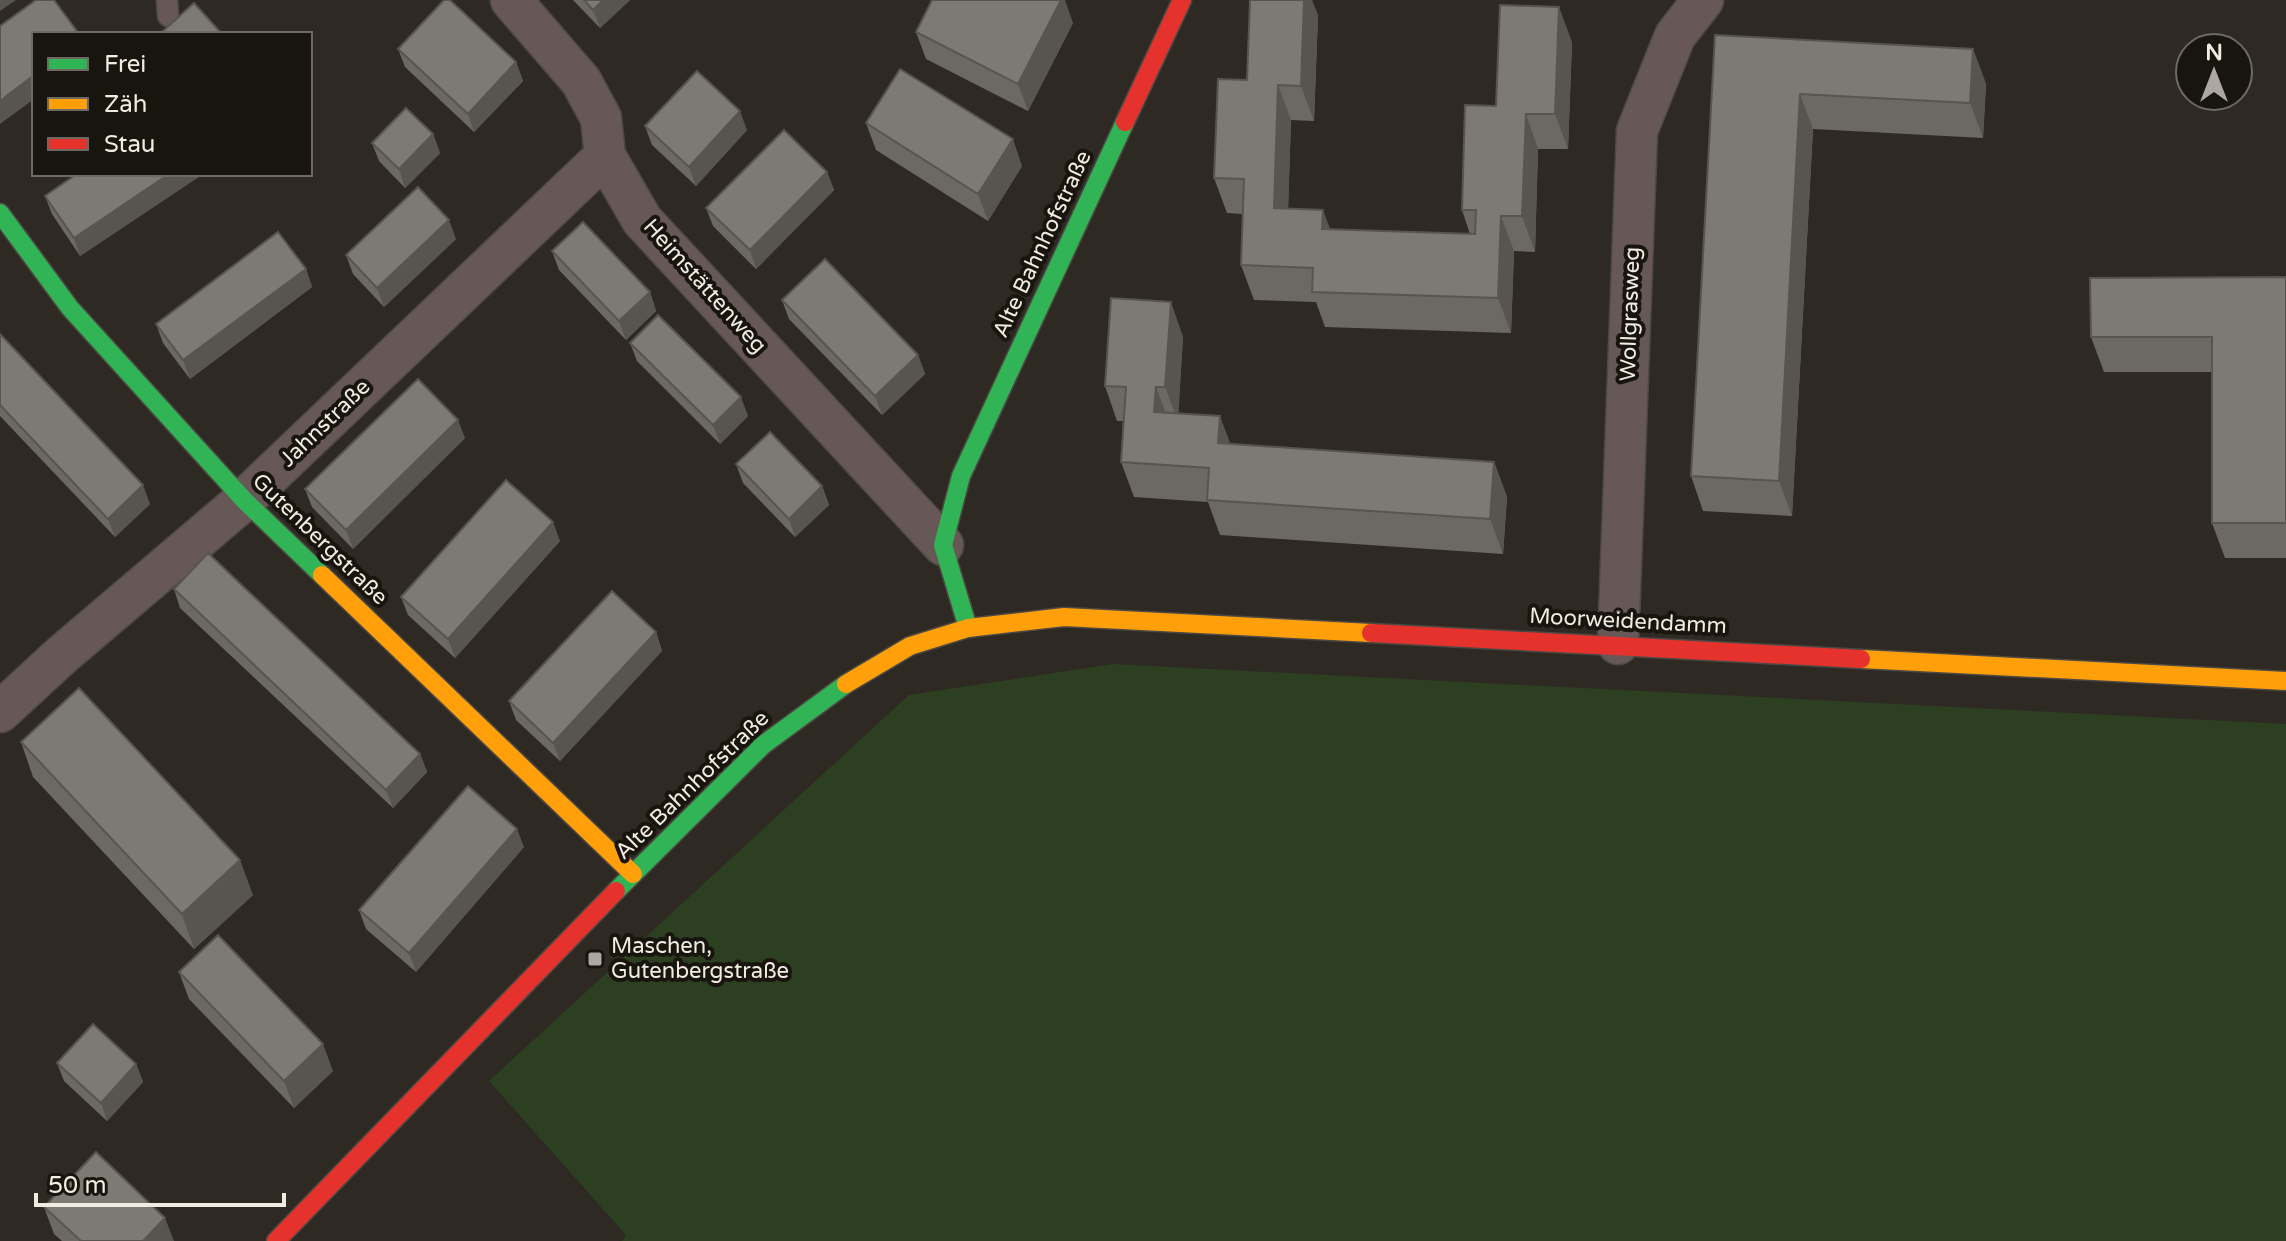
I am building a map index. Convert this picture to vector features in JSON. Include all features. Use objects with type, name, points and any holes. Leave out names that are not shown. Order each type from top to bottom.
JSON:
[{"type":"street","name":"Heimstättenweg","points":[[511,0],[581,81],[601,118],[605,156],[642,220],[943,545]]},
{"type":"street","name":"Alte Bahnhofstraße","points":[[943,545],[961,476],[1182,0]]},
{"type":"street","name":"Wollgrasweg","points":[[1618,644],[1637,131],[1675,36],[1703,0]]},
{"type":"street","name":"Jahnstraße","points":[[0,712],[63,654],[244,500],[605,156]]},
{"type":"street","name":"Gutenbergstraße","points":[[0,213],[70,308],[244,500],[633,874]]},
{"type":"street","points":[[943,545],[968,628]]},
{"type":"street","name":"Moorweidendamm","points":[[968,628],[1064,617],[2286,681]]},
{"type":"street","name":"Alte Bahnhofstraße","points":[[276,1241],[763,745],[828,695],[910,646],[968,628]]},
{"type":"green space","points":[[1113,664],[2286,724],[2286,1241],[622,1241],[626,1235],[489,1081],[909,695]]},
{"type":"building","points":[[36,0],[54,0],[78,32],[32,32],[32,77],[0,101],[0,26]]},
{"type":"building","points":[[444,0],[450,0],[516,62],[468,114],[398,49]]},
{"type":"building","points":[[584,0],[603,0],[593,10]]},
{"type":"building","points":[[932,0],[1061,0],[1018,84],[916,32]]},
{"type":"building","points":[[1250,0],[1304,0],[1301,86],[1278,85],[1274,208],[1323,210],[1322,229],[1475,234],[1476,210],[1462,210],[1465,105],[1496,106],[1500,5],[1559,7],[1555,114],[1526,114],[1522,216],[1501,216],[1498,298],[1312,292],[1313,268],[1241,265],[1244,179],[1214,178],[1218,79],[1247,80]]},
{"type":"building","points":[[194,3],[220,32],[162,32]]},
{"type":"building","points":[[1715,35],[1973,49],[1970,103],[1800,94],[1779,481],[1691,476]]},
{"type":"building","points":[[900,69],[1013,139],[978,194],[866,123]]},
{"type":"building","points":[[697,71],[740,111],[689,167],[645,126]]},
{"type":"building","points":[[406,108],[433,134],[399,169],[372,143]]},
{"type":"building","points":[[784,130],[827,172],[750,250],[706,208]]},
{"type":"building","points":[[74,176],[166,176],[74,238],[45,196]]},
{"type":"building","points":[[418,187],[449,220],[377,288],[346,255]]},
{"type":"building","points":[[583,222],[650,292],[619,321],[552,251]]},
{"type":"building","points":[[278,232],[306,269],[183,360],[156,324]]},
{"type":"building","points":[[825,259],[918,355],[875,396],[782,300]]},
{"type":"building","points":[[2286,277],[2286,523],[2212,523],[2212,337],[2091,337],[2090,278]]},
{"type":"building","points":[[1111,298],[1171,302],[1165,387],[1156,387],[1154,412],[1220,416],[1218,443],[1494,462],[1490,519],[1207,500],[1209,468],[1121,462],[1126,387],[1105,386]]},
{"type":"building","points":[[658,315],[741,397],[713,425],[630,343]]},
{"type":"building","points":[[0,334],[143,485],[108,519],[0,405]]},
{"type":"building","points":[[418,379],[458,420],[346,530],[305,489]]},
{"type":"building","points":[[770,432],[822,486],[789,519],[736,464]]},
{"type":"building","points":[[506,480],[553,522],[448,639],[401,597]]},
{"type":"building","points":[[208,553],[420,754],[386,790],[174,589]]},
{"type":"building","points":[[612,591],[656,632],[553,743],[509,701]]},
{"type":"building","points":[[79,688],[240,860],[182,914],[21,742]]},
{"type":"building","points":[[468,786],[517,829],[409,953],[359,910]]},
{"type":"building","points":[[218,935],[323,1044],[284,1081],[179,972]]},
{"type":"building","points":[[93,1024],[136,1064],[101,1103],[57,1063]]},
{"type":"building","points":[[96,1152],[165,1218],[143,1241],[81,1241],[44,1207]]},
{"type":"traffic: fast","points":[[968,628],[943,545],[961,476],[1125,122]]},
{"type":"traffic: fast","points":[[0,213],[70,308],[244,500],[322,575]]},
{"type":"traffic: fast","points":[[616,891],[763,745],[846,684]]},
{"type":"traffic: slow","points":[[322,575],[633,874]]},
{"type":"traffic: slow","points":[[846,684],[910,646],[968,628],[1064,617],[1371,633]]},
{"type":"traffic: slow","points":[[1861,659],[2286,681]]},
{"type":"traffic: jam","points":[[1125,122],[1182,0]]},
{"type":"traffic: jam","points":[[1371,633],[1861,659]]},
{"type":"traffic: jam","points":[[276,1241],[616,891]]},
{"type":"place","name":"Maschen, Gutenbergstraße","points":[[595,959]]}]
